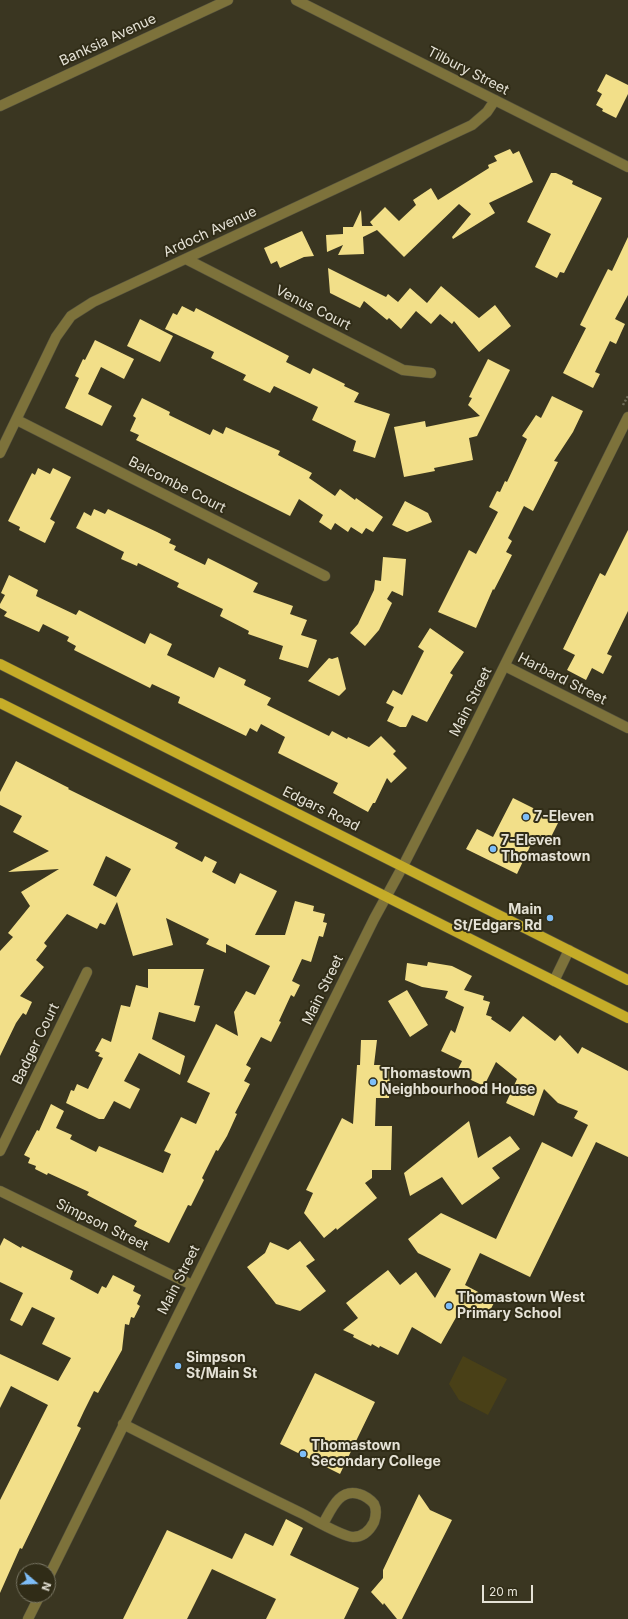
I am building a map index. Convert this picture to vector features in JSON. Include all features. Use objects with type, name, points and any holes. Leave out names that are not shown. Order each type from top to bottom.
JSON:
[{"type":"main road","name":"Edgars Road","points":[[0,664],[628,980]]},
{"type":"main road","points":[[0,703],[628,1018]]},
{"type":"street","name":"Banksia Avenue","points":[[0,106],[228,0]]},
{"type":"street","name":"Tilbury Street","points":[[296,0],[628,167]]},
{"type":"street","name":"Ardoch Avenue","points":[[0,453],[56,337],[71,316],[93,302],[472,125],[487,112],[495,100]]},
{"type":"street","name":"Venus Court","points":[[186,259],[403,370],[431,373]]},
{"type":"street","name":"Main Street","points":[[55,1563],[374,919],[403,866],[505,666],[628,417]]},
{"type":"street","name":"Balcombe Court","points":[[17,420],[325,576]]},
{"type":"street","name":"Harbard Street","points":[[505,666],[628,728]]},
{"type":"street","points":[[554,981],[569,950]]},
{"type":"street","name":"Badger Court","points":[[0,1151],[87,972]]},
{"type":"street","name":"Simpson Street","points":[[0,1191],[192,1285]]},
{"type":"street","points":[[123,1424],[348,1536],[355,1537],[363,1535],[369,1530],[376,1517],[374,1504],[361,1494],[348,1494],[336,1501],[324,1524]]},
{"type":"street","points":[[28,1619],[36,1603]]},
{"type":"shaded area","points":[[463,1356],[507,1379],[488,1415],[459,1400],[449,1384]]},
{"type":"building","points":[[606,74],[628,85],[628,94],[616,118],[602,111],[603,109],[596,105],[602,94],[597,91]]},
{"type":"building","points":[[510,149],[513,154],[519,151],[533,182],[489,203],[495,213],[453,239],[452,237],[471,214],[459,204],[404,257],[377,230],[363,237],[364,254],[338,255],[343,245],[327,252],[326,235],[343,234],[343,227],[353,227],[361,210],[362,226],[373,226],[370,222],[385,207],[399,221],[416,205],[413,200],[431,188],[438,200],[489,168],[488,165],[497,161],[494,156]]},
{"type":"building","points":[[551,173],[556,173],[573,181],[572,184],[602,198],[564,273],[560,272],[557,278],[535,267],[551,234],[527,222]]},
{"type":"building","points":[[302,231],[314,256],[304,257],[280,268],[277,261],[271,264],[264,248]]},
{"type":"building","points":[[628,237],[628,295],[615,319],[625,324],[616,344],[610,341],[595,372],[600,374],[593,388],[563,373],[586,328],[580,325],[608,269],[612,271]]},
{"type":"building","points":[[328,268],[386,297],[388,294],[398,302],[410,288],[427,303],[441,286],[479,318],[495,305],[511,326],[479,352],[454,321],[452,324],[440,314],[431,324],[416,311],[401,329],[389,318],[387,320],[364,301],[360,308],[330,293]]},
{"type":"building","points":[[182,306],[194,312],[196,308],[289,356],[286,362],[310,374],[313,368],[345,384],[344,386],[359,393],[354,402],[390,414],[375,458],[353,451],[356,441],[312,420],[318,407],[274,386],[270,393],[243,380],[246,375],[211,358],[214,352],[165,329],[173,313],[177,315]]},
{"type":"building","points":[[140,319],[173,336],[160,362],[127,346]]},
{"type":"building","points":[[95,340],[134,359],[124,379],[101,367],[88,394],[112,406],[102,426],[65,408],[79,378],[75,376],[83,359],[85,360]]},
{"type":"building","points":[[488,359],[510,370],[477,436],[469,438],[473,460],[434,468],[435,471],[404,477],[394,427],[425,421],[426,427],[480,416],[468,405],[472,398],[469,397]]},
{"type":"building","points":[[552,396],[583,411],[573,432],[554,461],[558,462],[533,511],[524,506],[508,538],[512,541],[506,552],[512,555],[494,590],[493,589],[476,628],[438,612],[469,550],[476,554],[498,512],[489,507],[497,491],[500,492],[505,481],[507,482],[527,439],[522,436],[536,415],[541,418]]},
{"type":"building","points":[[142,398],[170,412],[169,415],[210,435],[213,429],[223,434],[226,427],[280,451],[278,455],[312,473],[309,478],[335,496],[340,489],[383,517],[373,532],[366,528],[362,534],[351,527],[348,532],[335,523],[331,530],[319,522],[323,515],[299,499],[290,516],[136,440],[139,435],[130,431],[136,418],[133,416]]},
{"type":"building","points":[[38,468],[50,474],[53,468],[71,477],[50,519],[55,522],[45,543],[19,530],[20,527],[8,521],[32,473],[35,475]]},
{"type":"building","points":[[405,501],[428,513],[432,522],[407,532],[392,525]]},
{"type":"building","points":[[94,509],[105,514],[108,509],[157,532],[171,539],[169,543],[176,546],[174,550],[205,565],[208,558],[258,583],[253,592],[293,606],[290,614],[307,620],[301,635],[317,640],[308,668],[279,659],[283,646],[248,634],[249,631],[220,616],[223,609],[177,587],[179,583],[138,563],[137,566],[121,559],[124,552],[76,528],[84,512],[91,516]]},
{"type":"building","points":[[628,530],[628,611],[607,654],[612,656],[603,674],[592,668],[586,680],[567,670],[575,655],[563,649],[600,573],[605,576]]},
{"type":"building","points":[[383,557],[406,559],[403,596],[392,591],[387,599],[392,603],[379,630],[365,646],[350,633],[358,624],[374,590],[375,580],[381,581]]},
{"type":"building","points":[[9,575],[38,590],[36,596],[76,615],[79,610],[145,644],[150,633],[172,644],[167,655],[214,678],[219,667],[246,680],[244,685],[271,698],[267,705],[329,736],[332,731],[347,739],[348,737],[369,747],[381,736],[396,751],[393,754],[407,768],[391,783],[387,778],[375,803],[373,803],[368,812],[333,793],[338,783],[278,753],[285,737],[261,724],[257,732],[250,728],[246,736],[178,703],[180,697],[152,684],[150,688],[74,650],[76,646],[67,641],[69,637],[43,624],[39,632],[4,616],[7,612],[0,608],[0,604],[5,595],[1,593]]},
{"type":"building","points":[[430,628],[464,652],[450,673],[453,675],[427,722],[412,715],[406,727],[400,727],[387,721],[394,707],[386,703],[393,690],[402,695],[424,651],[418,647]]},
{"type":"building","points":[[338,657],[346,689],[339,696],[308,681],[329,658],[332,659]]},
{"type":"building","points":[[16,761],[69,788],[68,789],[178,843],[175,848],[202,862],[205,856],[217,862],[212,872],[235,884],[240,873],[277,891],[255,935],[285,935],[295,901],[314,906],[313,911],[325,914],[323,922],[327,923],[323,937],[319,936],[311,962],[302,959],[292,981],[300,985],[294,997],[291,995],[279,1021],[281,1022],[271,1042],[261,1037],[246,1065],[251,1068],[244,1081],[250,1084],[235,1113],[237,1114],[227,1136],[218,1151],[216,1150],[202,1178],[204,1180],[191,1206],[188,1205],[169,1243],[134,1226],[137,1221],[87,1195],[89,1192],[48,1173],[47,1175],[35,1169],[36,1166],[28,1163],[30,1158],[24,1155],[37,1130],[39,1131],[51,1104],[64,1111],[56,1128],[72,1135],[70,1139],[96,1152],[99,1146],[163,1173],[171,1154],[164,1151],[181,1117],[196,1124],[210,1093],[187,1082],[216,1024],[238,1036],[234,1012],[246,991],[255,995],[270,966],[226,944],[226,953],[206,944],[209,939],[166,918],[173,945],[133,956],[117,902],[105,925],[100,923],[97,929],[67,914],[44,943],[47,946],[36,960],[44,967],[20,996],[32,1002],[26,1015],[23,1013],[16,1023],[0,1056],[0,951],[13,937],[8,933],[30,906],[21,892],[59,869],[8,872],[49,851],[13,832],[22,816],[0,805],[0,792]],"holes":[[[106,856],[131,869],[116,897],[93,885]]]},
{"type":"building","points":[[513,798],[559,821],[548,843],[535,836],[517,874],[466,849],[477,829],[493,837]]},
{"type":"building","points":[[428,962],[452,966],[472,976],[464,990],[484,996],[483,1000],[490,1002],[486,1015],[492,1017],[491,1019],[510,1032],[523,1016],[555,1041],[560,1035],[578,1054],[582,1047],[628,1071],[628,1157],[596,1142],[530,1277],[480,1253],[465,1285],[495,1301],[486,1318],[463,1305],[441,1344],[412,1327],[398,1355],[380,1346],[379,1348],[372,1344],[371,1346],[343,1330],[358,1318],[346,1303],[388,1270],[400,1285],[416,1272],[435,1298],[451,1269],[418,1253],[408,1239],[441,1213],[496,1239],[542,1142],[572,1157],[588,1125],[574,1118],[578,1111],[558,1103],[544,1089],[534,1116],[506,1103],[517,1079],[496,1062],[484,1086],[456,1073],[462,1061],[441,1051],[451,1030],[455,1033],[464,1007],[445,998],[448,991],[422,987],[405,980],[407,963],[427,966]]},
{"type":"building","points":[[148,969],[204,969],[194,1005],[200,1006],[195,1022],[159,1012],[152,1039],[185,1056],[180,1075],[139,1053],[124,1081],[140,1089],[130,1109],[114,1101],[104,1119],[99,1119],[66,1103],[71,1090],[74,1091],[77,1084],[88,1089],[103,1058],[98,1056],[100,1053],[95,1051],[102,1038],[111,1042],[121,1005],[130,1007],[136,985],[148,988]]},
{"type":"building","points":[[407,990],[428,1025],[410,1037],[388,1001]]},
{"type":"building","points":[[361,1040],[377,1040],[374,1065],[390,1065],[389,1098],[376,1098],[375,1126],[392,1126],[391,1170],[372,1170],[372,1178],[365,1183],[377,1198],[337,1230],[336,1228],[324,1238],[304,1213],[313,1193],[306,1190],[342,1118],[353,1124],[357,1065],[360,1065]]},
{"type":"building","points":[[469,1121],[478,1158],[510,1136],[520,1149],[492,1168],[500,1178],[462,1205],[442,1177],[410,1196],[404,1173]]},
{"type":"building","points":[[4,1238],[21,1248],[22,1246],[73,1271],[70,1279],[98,1294],[102,1286],[106,1288],[113,1275],[135,1286],[133,1291],[141,1295],[137,1304],[140,1306],[134,1318],[131,1317],[129,1325],[125,1324],[122,1350],[98,1393],[94,1391],[77,1426],[81,1428],[22,1549],[20,1548],[0,1593],[0,1500],[48,1405],[11,1386],[0,1408],[0,1354],[58,1381],[71,1358],[42,1344],[55,1318],[32,1307],[22,1326],[10,1320],[23,1293],[0,1282],[0,1246]]},
{"type":"building","points":[[300,1241],[315,1260],[306,1266],[326,1291],[300,1311],[276,1304],[247,1267],[265,1253],[270,1242],[288,1250]]},
{"type":"building","points":[[315,1373],[375,1402],[340,1474],[280,1444]]},
{"type":"building","points":[[419,1494],[430,1510],[452,1520],[402,1619],[397,1619],[384,1603],[383,1605],[371,1592],[383,1578],[383,1570]]},
{"type":"building","points":[[286,1519],[303,1528],[290,1555],[359,1588],[344,1619],[266,1619],[276,1599],[212,1569],[187,1619],[123,1619],[167,1530],[232,1559],[245,1533],[273,1546]]},
{"type":"place","name":"7-Eleven","points":[[526,817]]},
{"type":"place","name":"7-Eleven Thomastown","points":[[493,849]]},
{"type":"place","name":"Main St/Edgars Rd","points":[[550,918]]},
{"type":"place","name":"Thomastown Neighbourhood House","points":[[373,1082]]},
{"type":"place","name":"Thomastown West Primary School","points":[[449,1306]]},
{"type":"place","name":"Simpson St/Main St","points":[[178,1366]]},
{"type":"place","name":"Thomastown Secondary College","points":[[303,1454]]}]
